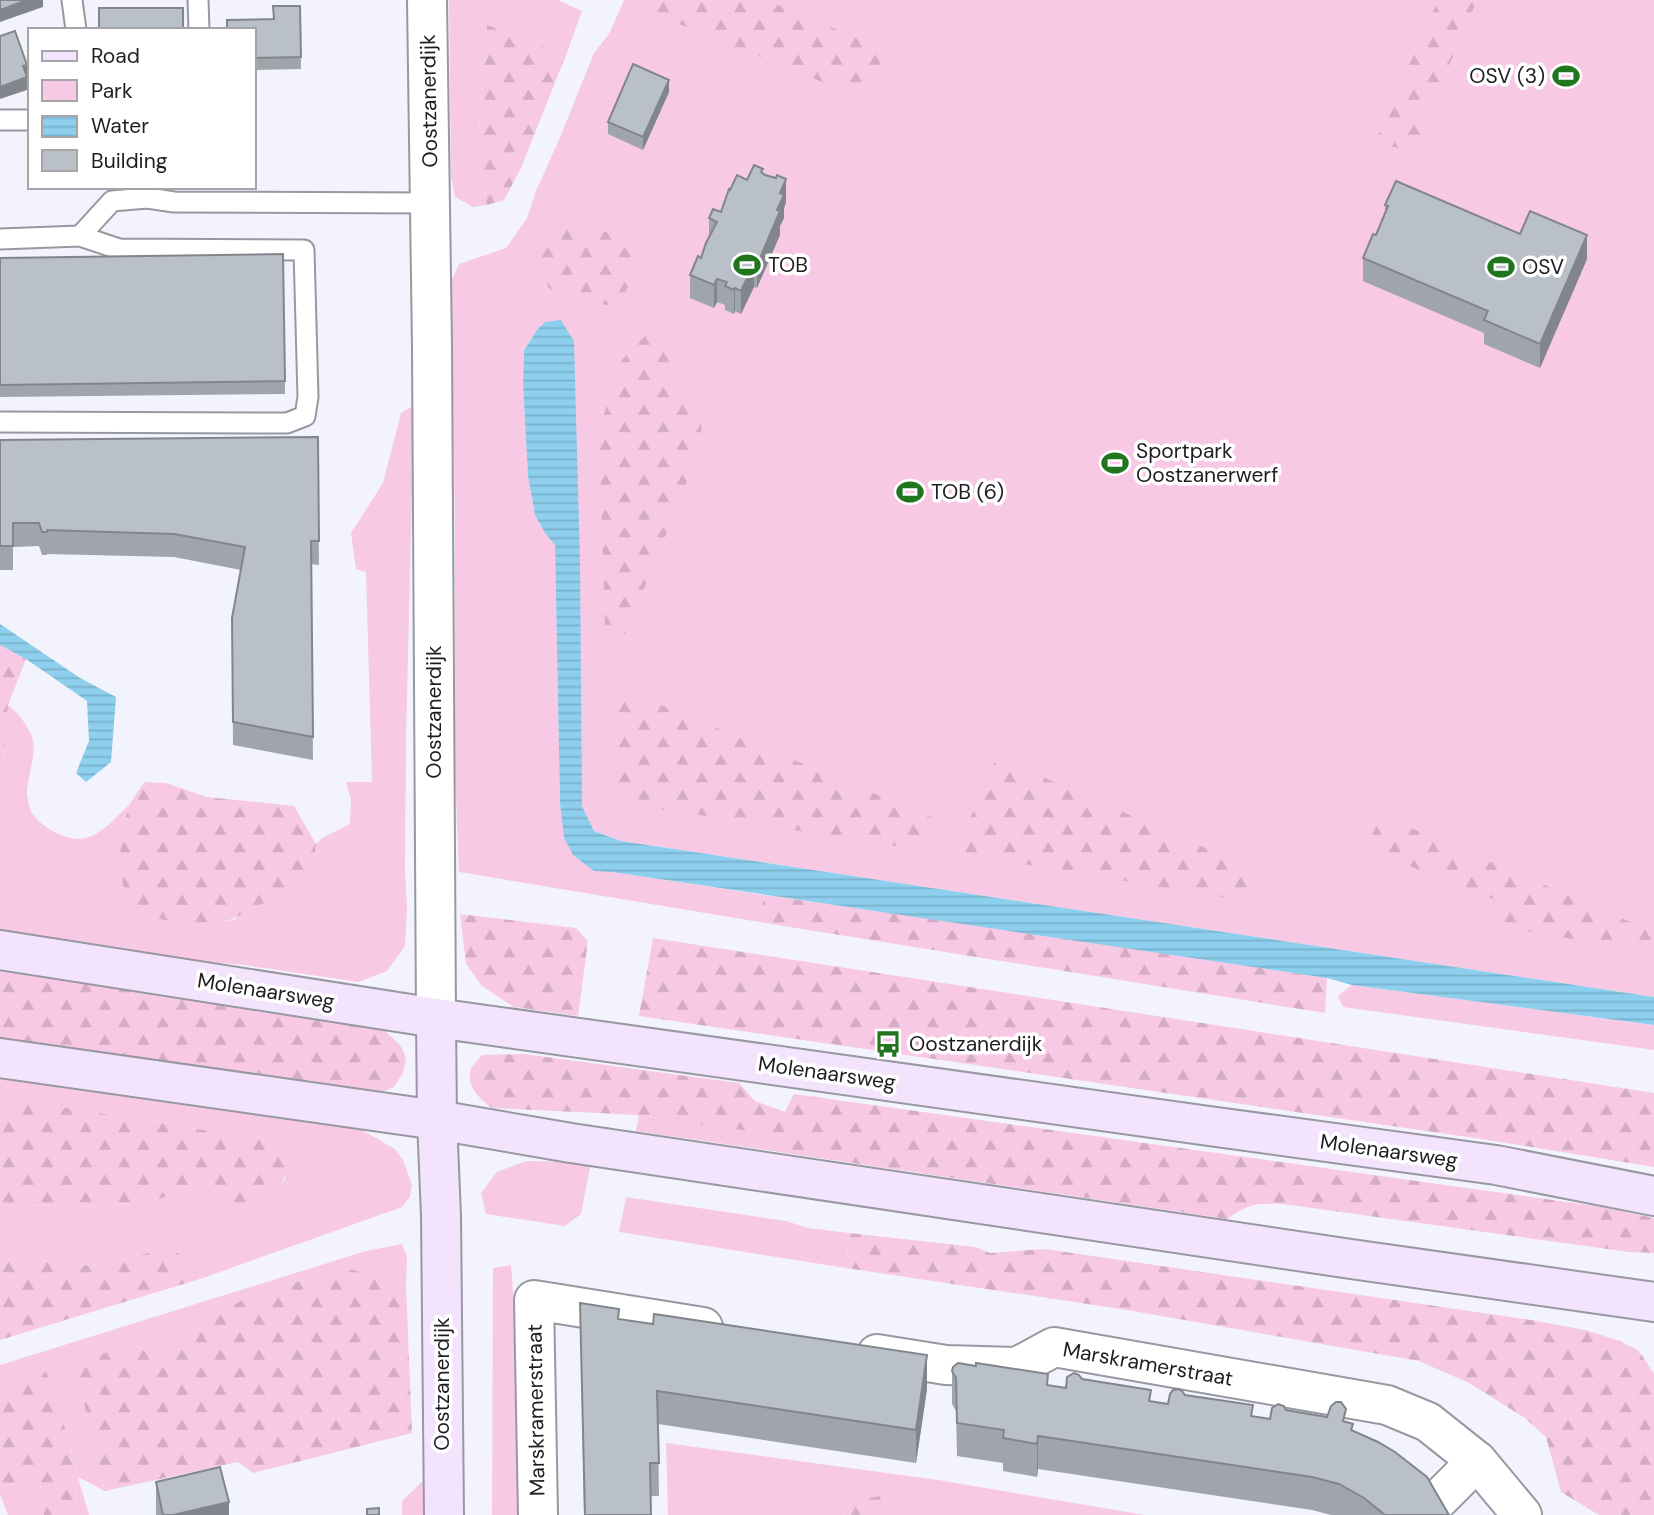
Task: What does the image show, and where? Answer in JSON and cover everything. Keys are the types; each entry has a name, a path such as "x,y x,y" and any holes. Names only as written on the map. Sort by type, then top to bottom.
{"main road":[{"name":"Molenaarsweg","path":"0,950 436,1018 1496,1165 1654,1196"},
{"name":"Oostzanerdijk","path":"436,1018 444,1515"},
{"path":"0,1058 437,1120 571,1143 1654,1303"},
{"path":"1581,1292 1654,1324"}],"street":[{"name":"Oostzanerdijk","path":"427,0 431,203 436,1018"},
{"name":"Marskramerstraat","path":"538,1515 534,1300 740,1332"},
{"name":"Marskramerstraat","path":"850,1350 946,1365 1017,1367 1054,1347 1387,1405 1428,1422 1478,1461 1521,1515"},
{"path":"1427,1510 1478,1461"}],"lane":[{"path":"72,0 76,28"},
{"path":"198,0 198,28"},
{"path":"0,120 28,120"},
{"path":"80,236 112,201 143,193 174,202 431,203"},
{"path":"0,239 80,236 119,249 304,250 308,397 304,415 287,423 0,422"}],"green space":[{"path":"449,0 558,0 582,11 566,55 487,26 477,158 487,205 473,207 455,197 451,177"},
{"name":"Sportpark Oostzanerwerf","path":"624,0 1654,0 1654,997 621,841 594,831 582,806 561,321 545,323 524,349 523,384 528,476 535,515 555,544 560,804 564,838 594,871 764,895 759,922 459,872 455,774 451,282 459,264 506,248 527,218 594,53 609,34"},
{"path":"636,0 766,0 891,52 866,100 643,9"},
{"path":"1438,0 1477,0 1413,150 1374,144"},
{"path":"487,25 566,55 521,168 504,200 487,205 477,158"},
{"path":"548,222 592,225 645,251 618,307 561,296 548,287 539,241"},
{"path":"660,333 669,349 676,396 701,419 702,444 626,634 605,626 599,430 621,361 647,334"},
{"path":"414,405 406,738 407,908 405,946 387,971 358,982 244,965 173,959 0,930 0,796 8,705 23,721 33,740 27,795 35,817 63,836 79,839 98,832 129,805 121,837 179,922 208,925 233,920 312,873 316,844 322,838 350,824 351,800 346,782 372,782 366,572 356,569 351,533 383,483 401,413"},
{"path":"0,645 26,659 8,705 0,796"},
{"path":"613,685 936,819 921,850 629,804 616,796"},
{"path":"997,757 1265,874 1251,902 955,853"},
{"path":"144,782 166,783 207,797 294,806 316,844 312,873 236,918 210,925 172,922 134,913 123,886 121,837 129,805"},
{"path":"1381,815 1654,932 1654,953 1502,927 1496,900 1366,849"},
{"path":"764,895 1327,978 1325,1013 759,922"},
{"path":"460,914 576,928 588,941 578,1016 514,1007 482,986 466,964"},
{"path":"653,938 1654,1093 1654,1167 1488,1140 639,1016"},
{"path":"0,970 380,1026 401,1046 406,1058 403,1073 394,1087 382,1092 0,1040"},
{"path":"1352,985 1654,1025 1654,1050 1343,1007 1338,996"},
{"path":"524,1054 739,1083 755,1101 785,1112 794,1094 1603,1207 1654,1218 1654,1253 1629,1252 1283,1204 1254,1205 1227,1219 792,1154 783,1136 639,1115 492,1108 472,1087 472,1067 482,1055"},
{"path":"0,1068 353,1125 395,1149 404,1162 412,1185 410,1197 402,1207 203,1278 172,1247 104,1264 76,1266 21,1258 0,1259 0,1205 81,1206 149,1202 197,1187 231,1206 273,1198 285,1179 285,1162 266,1140 0,1097"},
{"path":"0,1097 266,1140 280,1149 284,1157 284,1176 276,1194 261,1206 252,1209 230,1205 197,1187 149,1202 81,1206 0,1205"},
{"path":"639,1115 784,1136 792,1154 636,1131"},
{"path":"526,1161 591,1162 581,1214 565,1226 486,1214 481,1193 497,1172"},
{"path":"626,1197 849,1233 846,1268 619,1232"},
{"path":"849,1233 976,1247 990,1253 1045,1249 1531,1320 1585,1330 1620,1341 1639,1351 1654,1374 1654,1515 1599,1515 1561,1492 1546,1437 1525,1418 1469,1383 1419,1361 1121,1309 846,1268"},
{"path":"402,1244 407,1256 406,1286 347,1268 254,1294 212,1316 173,1344 143,1351 77,1375 105,1491 78,1477 54,1388 46,1373 0,1388 0,1365 366,1251"},
{"path":"172,1247 203,1278 0,1340 0,1259 21,1258 76,1266 104,1264"},
{"path":"511,1265 518,1354 521,1515 492,1515 493,1268"},
{"path":"347,1268 406,1286 412,1433 253,1473 238,1462 105,1491 77,1375 80,1363 136,1341 143,1351 173,1343 212,1316 254,1294"},
{"path":"46,1372 54,1388 78,1477 74,1515 44,1515 40,1482 0,1486 0,1388"},
{"path":"666,1443 938,1480 1145,1515 878,1515 884,1495 855,1500 843,1515 668,1515"},
{"path":"78,1477 89,1515 74,1515"},
{"path":"427,1477 427,1515 402,1515 402,1501"},
{"path":"40,1482 44,1515 8,1515 0,1494 0,1486"},
{"path":"885,1495 878,1515 843,1515 855,1500"}],"water":[{"path":"561,320 574,341 580,561 582,806 594,831 621,841 1654,997 1654,1025 1352,985 1327,978 594,871 573,855 564,838 560,804 555,545 535,515 528,476 524,350 545,322"},
{"path":"0,624 80,678 116,697 111,762 86,782 76,773 89,741 87,701 26,659 0,645"}],"building":[{"path":"0,0 27,0 0,10"},
{"path":"273,6 300,6 301,57 256,58 256,28 227,28 227,20 274,19"},
{"path":"99,8 183,8 183,28 99,28"},
{"path":"15,31 27,65 23,66 27,77 0,87 0,36"},
{"path":"633,64 669,80 643,137 608,122"},
{"path":"754,165 763,169 761,172 765,175 776,178 777,175 786,179 780,193 784,195 777,210 780,211 757,265 754,263 741,291 725,286 727,282 717,279 714,285 690,275 717,222 709,218 713,209 721,212 737,175 747,180"},
{"path":"1396,181 1520,234 1530,211 1587,235 1540,344 1484,320 1488,311 1363,258 1373,234 1376,235"},
{"path":"283,254 285,381 0,385 0,258"},
{"path":"318,437 319,541 311,541 313,737 233,722 232,618 245,547 174,534 42,532 39,523 13,523 13,546 0,546 0,440"},
{"path":"580,1303 619,1309 618,1319 653,1324 654,1314 927,1355 916,1430 657,1391 659,1463 650,1463 651,1515 585,1515"},
{"path":"958,1363 976,1366 976,1363 1048,1374 1047,1385 1066,1388 1067,1377 1074,1373 1082,1379 1151,1390 1149,1401 1168,1404 1170,1394 1178,1389 1185,1395 1253,1405 1251,1416 1270,1419 1272,1408 1278,1404 1286,1410 1327,1417 1331,1406 1341,1402 1346,1409 1343,1421 1353,1424 1351,1430 1395,1452 1427,1477 1449,1515 1385,1515 1364,1498 1339,1484 1312,1477 1038,1436 1037,1444 1003,1438 1004,1430 957,1423 956,1378 952,1371"},
{"path":"220,1467 229,1502 163,1515 156,1482"},
{"path":"379,1508 379,1515 367,1515 367,1509"}],"place":[{"name":"OSV (3)","path":"1566,76"},
{"name":"TOB","path":"747,265"},
{"name":"OSV","path":"1501,267"},
{"name":"Sportpark Oostzanerwerf","path":"1115,463"},
{"name":"TOB (6)","path":"910,492"},
{"name":"Oostzanerdijk","path":"888,1044"}]}
